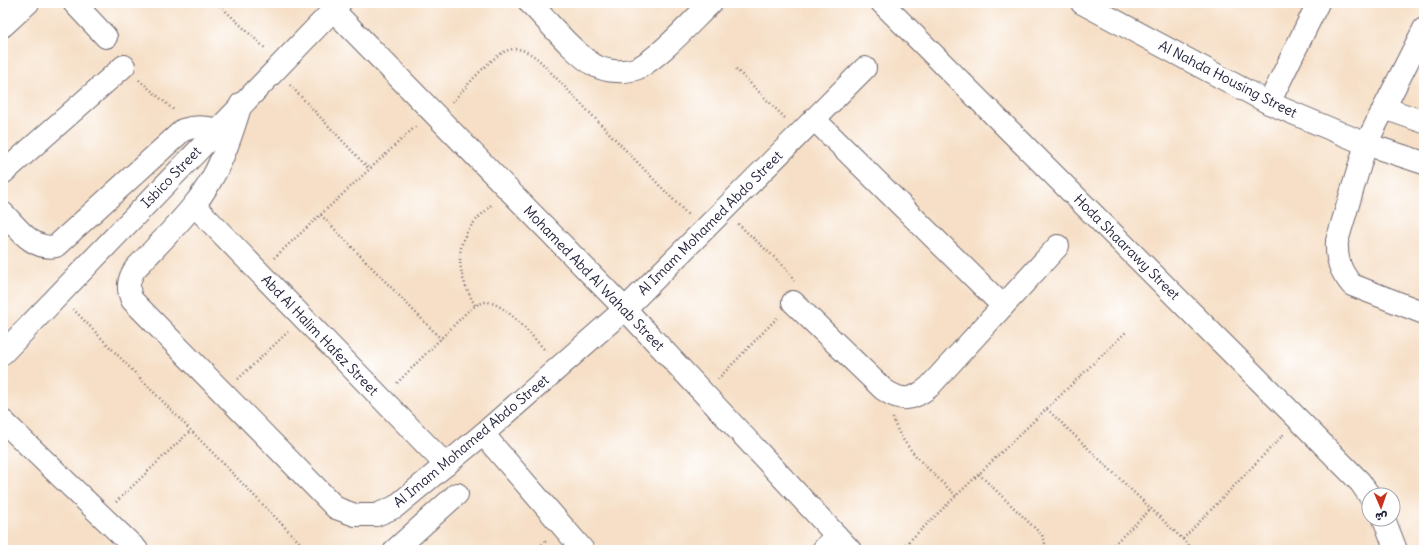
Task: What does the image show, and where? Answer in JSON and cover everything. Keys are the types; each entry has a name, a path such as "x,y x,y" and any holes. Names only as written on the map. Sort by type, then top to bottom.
{"street":[{"path":"3,26 28,3"},
{"path":"74,3 106,38"},
{"path":"530,3 596,67 617,72 637,68 654,56 711,3"},
{"name":"Hoda Shaarawy Street","path":"882,3 1298,419 1363,487"},
{"name":"Al Nahda Housing Street","path":"1082,3 1269,103 1366,144 1424,163"},
{"path":"1269,103 1318,3"},
{"name":"Isbico Street","path":"3,353 336,7"},
{"name":"Mohamed Abd Al Wahab Street","path":"336,7 435,114 625,309 704,394 836,545"},
{"path":"1424,28 1366,144 1337,241 1336,253 1338,265 1344,276 1352,285 1424,312"},
{"path":"3,173 124,66"},
{"name":"Al Imam Mohamed Abdo Street","path":"242,104 230,140 215,174 194,205 135,269 129,278 128,290 132,300 336,508 355,515 376,515 395,507 446,465 625,309 865,68"},
{"path":"1384,108 1424,122"},
{"path":"3,213 34,243 41,247 56,246 183,130 205,126 216,130"},
{"path":"807,126 1003,306"},
{"name":"Abd Al Halim Hafez Street","path":"194,205 446,465"},
{"path":"793,302 883,389 894,397 907,399 919,395 924,391 1058,246"},
{"path":"3,421 137,550"},
{"path":"483,434 583,550"},
{"path":"395,550 457,494"},
{"path":"1387,527 1396,550"}],"path":[{"path":"217,3 278,66 369,169"},
{"path":"259,272 369,169 435,114 500,53 513,49 527,52 538,60 703,231"},
{"path":"124,66 194,127"},
{"path":"736,69 807,126"},
{"path":"475,305 465,288 460,269 461,249 468,230 507,188"},
{"path":"704,394 793,302 796,290 794,278 787,269 723,211"},
{"path":"321,215 441,339"},
{"path":"58,295 307,550"},
{"path":"382,398 475,305 486,302 502,308 561,366"},
{"path":"223,394 303,318"},
{"path":"900,550 1126,332"},
{"path":"894,397 892,414 896,430 906,445 956,496"},
{"path":"1047,409 1194,550"},
{"path":"1183,539 1298,419"},
{"path":"102,516 191,430"},
{"path":"979,474 1042,535 1045,542 1044,550"},
{"path":"1108,550 1151,508"}]}
